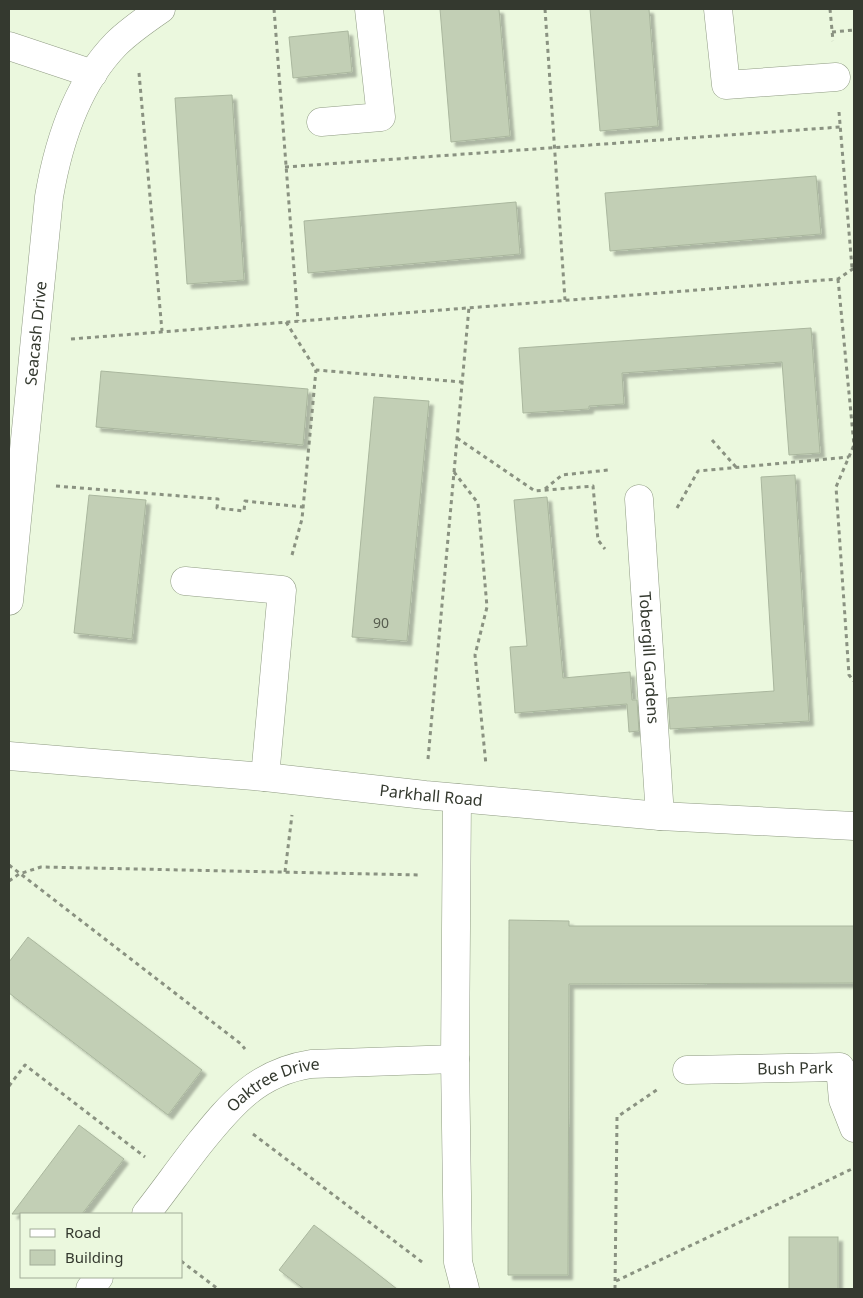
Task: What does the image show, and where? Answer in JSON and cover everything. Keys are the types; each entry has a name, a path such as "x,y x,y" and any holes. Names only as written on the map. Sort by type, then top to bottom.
{"street":[{"name":"Seacash Drive","path":"9,600 16,495 54,166 62,138 93,74 116,44 161,9"},
{"path":"321,122 382,117 369,9"},
{"path":"718,9 726,85 836,77"},
{"path":"9,46 93,74"},
{"name":"Tobergill Gardens","path":"640,506 660,816"},
{"path":"185,581 282,590 265,777"},
{"name":"Parkhall Road","path":"9,756 265,777 424,795 660,816 854,826"},
{"path":"457,798 455,1059 458,1262 465,1289"},
{"name":"Oaktree Drive","path":"147,1213 224,1112 244,1093 268,1077 288,1068 311,1064 455,1059"},
{"name":"Bush Park","path":"687,1070 840,1067 843,1100 854,1128"},
{"path":"90,1289 98,1278"}],"path":[{"path":"274,9 298,321"},
{"path":"545,9 565,300"},
{"path":"35,342 838,279 853,268 830,9"},
{"path":"832,32 854,30"},
{"path":"116,44 138,72 162,332"},
{"path":"286,167 840,127"},
{"path":"838,279 852,407 854,445 836,487 849,675 854,681"},
{"path":"424,795 469,308"},
{"path":"282,590 302,519 316,370 286,322"},
{"path":"316,370 462,382"},
{"path":"457,438 535,491 594,486 598,540 609,553"},
{"path":"712,440 736,467"},
{"path":"640,506 676,509 698,471 849,457"},
{"path":"544,490 562,475 608,470"},
{"path":"454,472 478,503 487,607 475,655 490,801"},
{"path":"16,495 218,499 217,508 244,511 246,500 303,506"},
{"path":"285,872 296,781"},
{"path":"9,866 241,1044 268,1077"},
{"path":"9,880 41,867 456,876"},
{"path":"9,1086 25,1065 173,1179"},
{"path":"615,1289 617,1117 687,1070"},
{"path":"224,1112 433,1270 458,1262"},
{"path":"616,1281 854,1168"},
{"path":"182,1262 218,1289"}],"building":[{"path":"440,9 499,9 510,136 451,142"},
{"path":"590,9 649,9 658,126 600,131"},
{"path":"348,31 352,72 293,78 289,37"},
{"path":"232,95 244,280 187,284 175,98"},
{"path":"816,176 821,234 610,251 605,193"},
{"path":"516,202 520,254 308,273 304,221"},
{"path":"811,328 820,453 789,455 782,362 622,373 624,404 589,406 589,409 523,413 519,348"},
{"path":"101,371 308,389 303,445 96,427"},
{"path":"374,397 429,401 407,641 352,637"},
{"path":"795,475 809,721 670,729 668,698 774,691 761,477"},
{"path":"89,495 146,500 132,639 74,633"},
{"path":"547,497 563,678 630,672 632,700 637,700 639,731 629,732 627,704 515,713 510,647 527,646 514,500"},
{"path":"509,920 569,921 569,926 854,926 854,983 569,984 568,1275 508,1275"},
{"path":"28,937 202,1070 168,1115 9,993 9,962"},
{"path":"79,1125 124,1159 83,1213 12,1214"},
{"path":"314,1225 397,1289 304,1289 279,1270"},
{"path":"789,1237 838,1237 838,1289 789,1289"}]}
